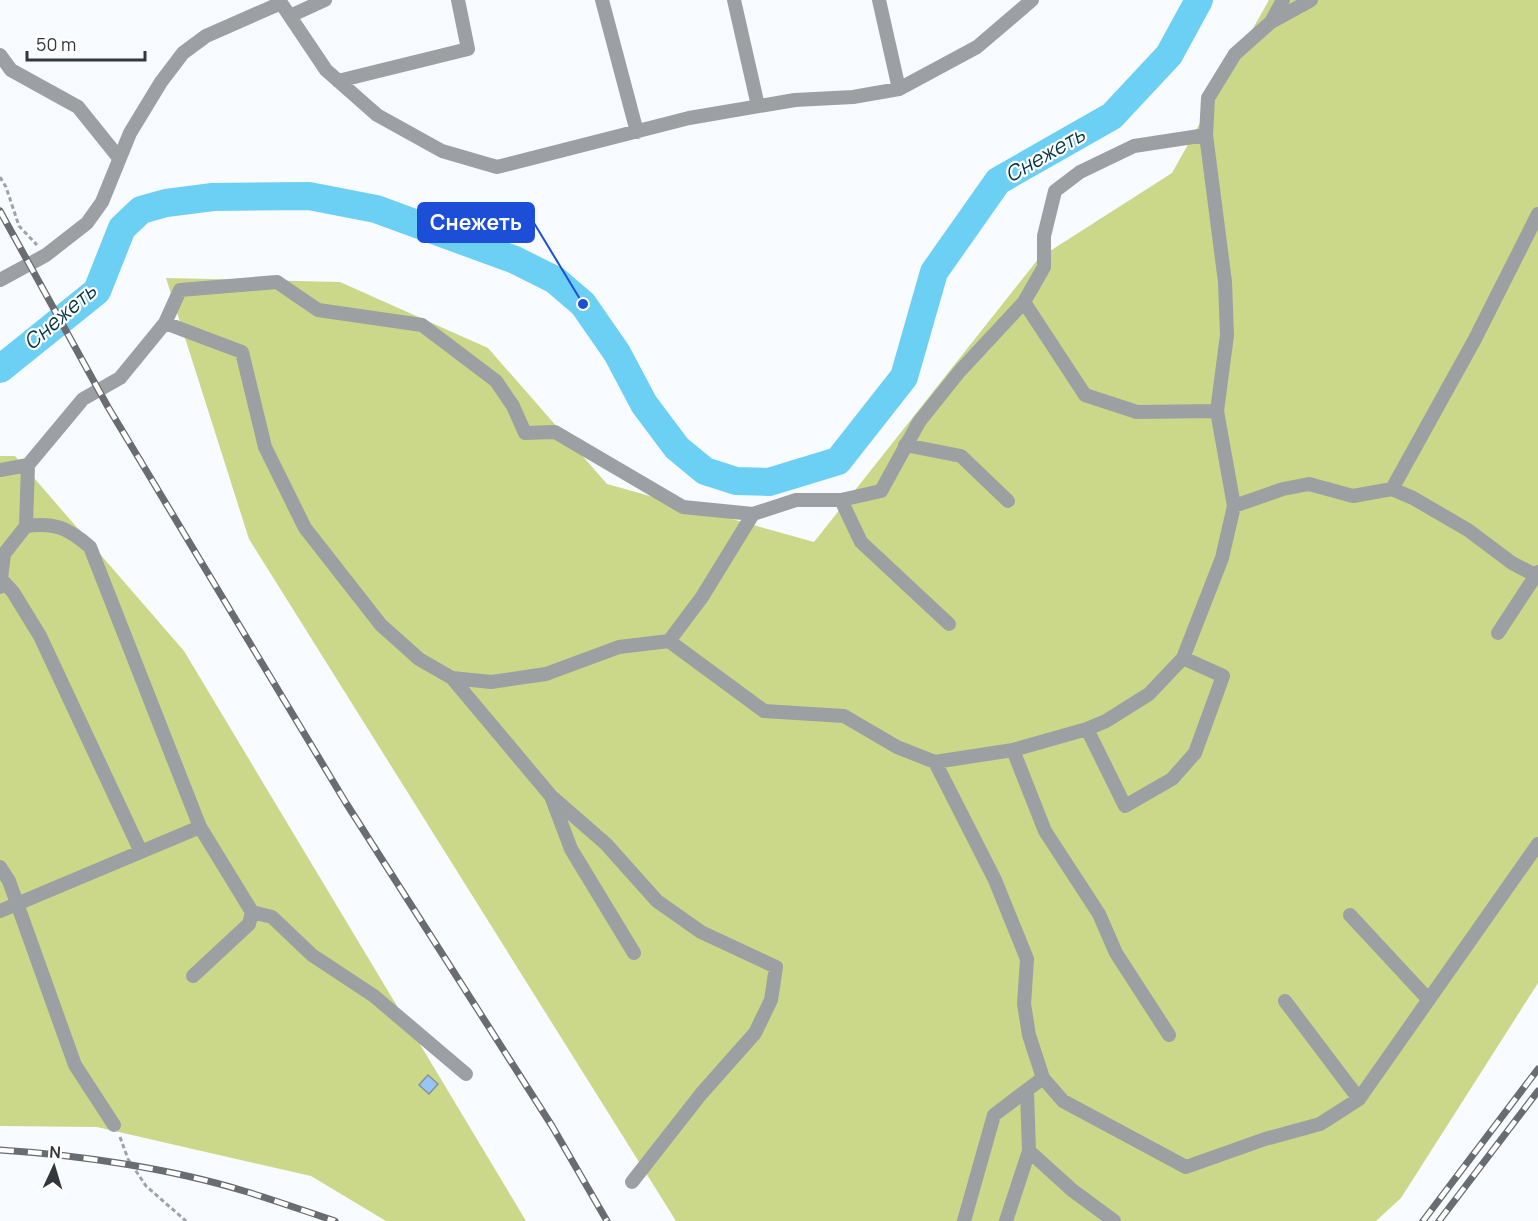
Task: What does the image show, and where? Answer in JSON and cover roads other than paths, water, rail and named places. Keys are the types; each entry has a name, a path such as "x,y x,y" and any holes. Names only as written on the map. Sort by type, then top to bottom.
{"street":[{"path":"290,16 325,0"},
{"path":"338,81 468,49 458,0"},
{"path":"602,0 637,132"},
{"path":"734,0 758,106"},
{"path":"879,0 899,89"},
{"path":"0,280 46,255 87,223 102,202 130,133 161,82 183,53 206,36 280,2 326,70 376,115 442,151 496,167 689,118 795,100 853,97 899,89 977,47 1032,0"},
{"path":"1271,22 1283,0"},
{"path":"452,678 491,682 530,678 618,647 669,641 764,711 844,716 897,747 934,762 1014,750 1087,729 1106,721 1149,694 1183,658 1222,558 1234,506 1217,411 1227,335 1225,282 1206,135 1208,98 1235,54 1271,22 1311,0"},
{"path":"0,55 11,70 78,107 119,158"},
{"path":"141,852 40,636 13,592 0,583 4,554 26,526 28,465 82,399 120,378 165,323 180,290 277,282 318,310 422,325 496,381 513,406 525,433 555,432 683,507 753,514 796,500 841,500 881,491 919,422 959,372 1024,302 1044,267 1044,236 1055,191 1080,172 1134,146 1206,135"},
{"path":"1392,489 1475,339 1538,214"},
{"path":"1024,302 1085,395 1137,412 1217,411"},
{"path":"165,323 242,352 265,447 305,528 381,625 419,659 452,678 550,796 606,844 657,901 701,932 776,967 771,1000 755,1034 701,1094 632,1182"},
{"path":"905,445 961,456 1008,501"},
{"path":"0,470 28,465"},
{"path":"1234,506 1283,489 1309,484 1353,496 1392,489 1413,498 1468,530 1512,564 1537,574 1498,633"},
{"path":"841,500 861,542 949,624"},
{"path":"669,641 702,597 753,514"},
{"path":"26,526 43,524 69,530 90,547 200,827 252,912 272,917 312,955 374,996 466,1074"},
{"path":"1087,729 1125,806 1172,779 1195,753 1223,676 1183,658"},
{"path":"1014,750 1045,831 1099,914 1116,953 1169,1035"},
{"path":"934,762 995,880 1027,959 1024,1004 1029,1035 1043,1078 1063,1101 1186,1167 1265,1139 1320,1124 1359,1099 1538,844"},
{"path":"550,796 572,849 634,952"},
{"path":"0,911 200,827"},
{"path":"0,867 9,881 75,1065 114,1125"},
{"path":"193,976 249,924 252,912"},
{"path":"1350,915 1428,999"},
{"path":"1285,1001 1359,1099"},
{"path":"964,1221 994,1115 1043,1078"},
{"path":"1006,1221 1029,1151 1027,1092"},
{"path":"1029,1151 1072,1190 1114,1221"}],"waterway":[{"name":"Снежеть","path":"0,369 97,291 122,228 141,210 166,203 213,197 309,196 376,209 515,260 555,280 583,304 617,353 644,404 677,448 705,471 736,481 769,482 838,461 904,377 934,272 998,181 1112,116 1169,55 1199,0"}],"railway":[{"path":"0,211 108,407 346,803 552,1126 607,1221"},
{"path":"1423,1221 1538,1069"},
{"path":"1439,1221 1538,1091"},
{"path":"0,1150 60,1155 154,1169 244,1191 335,1221"}],"place":[{"name":"Снежеть","path":"583,304"}]}
